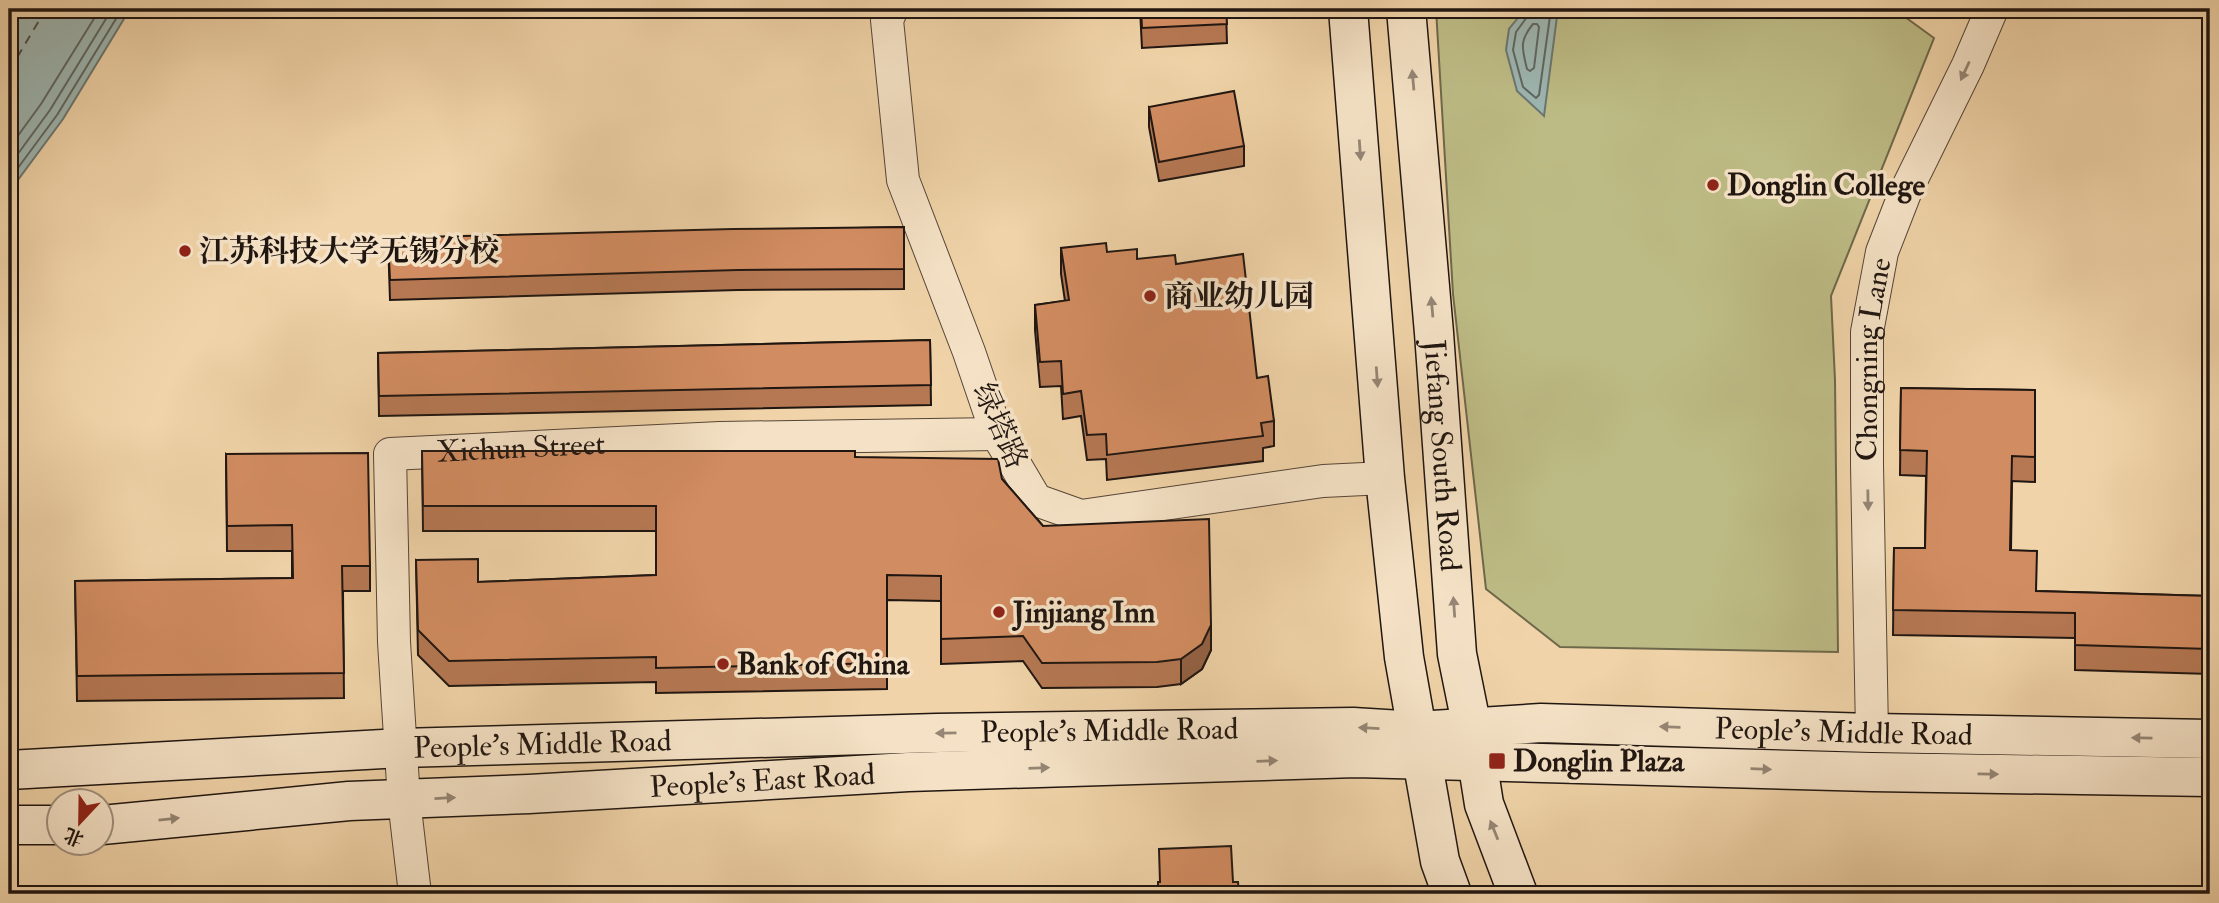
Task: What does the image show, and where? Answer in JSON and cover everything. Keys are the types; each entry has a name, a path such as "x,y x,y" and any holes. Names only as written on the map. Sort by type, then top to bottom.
{"main road":[{"name":"Jiefang South Road","path":"1348,9 1385,478 1404,657 1440,861 1452,894"},
{"name":"Jiefang South Road","path":"1406,9 1434,333 1457,654 1483,804 1518,894"},
{"name":"People's Middle Road","path":"1474,745 1541,723 2210,739"},
{"name":"People's Middle Road","path":"9,770 401,748 937,733 1353,727 1420,746 1474,745 2210,777"},
{"name":"People's East Road","path":"116,824 349,800 404,800 908,772 1356,758 1420,746"},
{"path":"9,825 46,825"}],"street":[{"name":"绿塔路","path":"892,9 887,20 903,180 969,352 997,434 1035,500 1081,516 1324,481 1385,478"},
{"name":"Chongning Lane","path":"1872,733 1867,332 1882,252 1905,193 1968,65 1992,9"},
{"name":"Xichun Street","path":"415,894 404,800 394,642 390,454 720,438 997,434"}],"shaded area":[{"path":"1436,9 1894,9 1934,38 1831,296 1835,380 1838,652 1560,647 1486,589 1453,294"}],"water":[{"path":"9,9 130,9 63,119 9,192"},
{"path":"1523,9 1558,9 1544,116 1517,91 1506,50 1509,29"}],"building":[{"path":"1141,9 1226,9 1227,24 1142,28"},
{"path":"1234,91 1244,146 1159,162 1149,107"},
{"path":"904,227 904,269 738,270 390,280 388,238"},
{"path":"1106,243 1107,252 1137,249 1137,259 1175,255 1176,264 1243,254 1257,378 1268,376 1274,421 1261,423 1263,436 1107,455 1106,434 1087,435 1081,391 1063,394 1061,361 1040,362 1035,305 1069,300 1061,248"},
{"path":"930,340 931,385 379,396 378,353"},
{"path":"1901,388 2035,390 2035,457 2012,456 2010,550 2037,551 2036,591 2210,596 2210,649 2075,645 2075,613 1893,610 1894,548 1925,548 1927,451 1900,450"},
{"path":"422,451 855,451 855,457 998,459 1002,479 1043,526 1209,519 1211,625 1202,644 1181,659 1157,662 1042,663 1023,636 941,639 941,576 887,575 887,663 656,668 656,657 449,661 418,630 416,560 478,559 478,582 656,575 656,506 423,506"},
{"path":"368,453 370,566 342,566 344,673 77,676 75,581 293,578 292,525 227,526 226,454"},
{"path":"1231,846 1233,882 1238,882 1239,894 1152,894 1151,892 1158,891 1160,882 1159,849"}],"ferry route":[{"path":"9,71 46,9"}],"place":[{"name":"Donglin College","path":"1713,185"},
{"name":"江苏科技大学无锡分校","path":"185,251"},
{"name":"商业幼儿园","path":"1150,296"},
{"name":"Jinjiang Inn","path":"999,612"},
{"name":"Bank of China","path":"723,664"},
{"name":"Donglin Plaza","path":"1497,761"}]}
